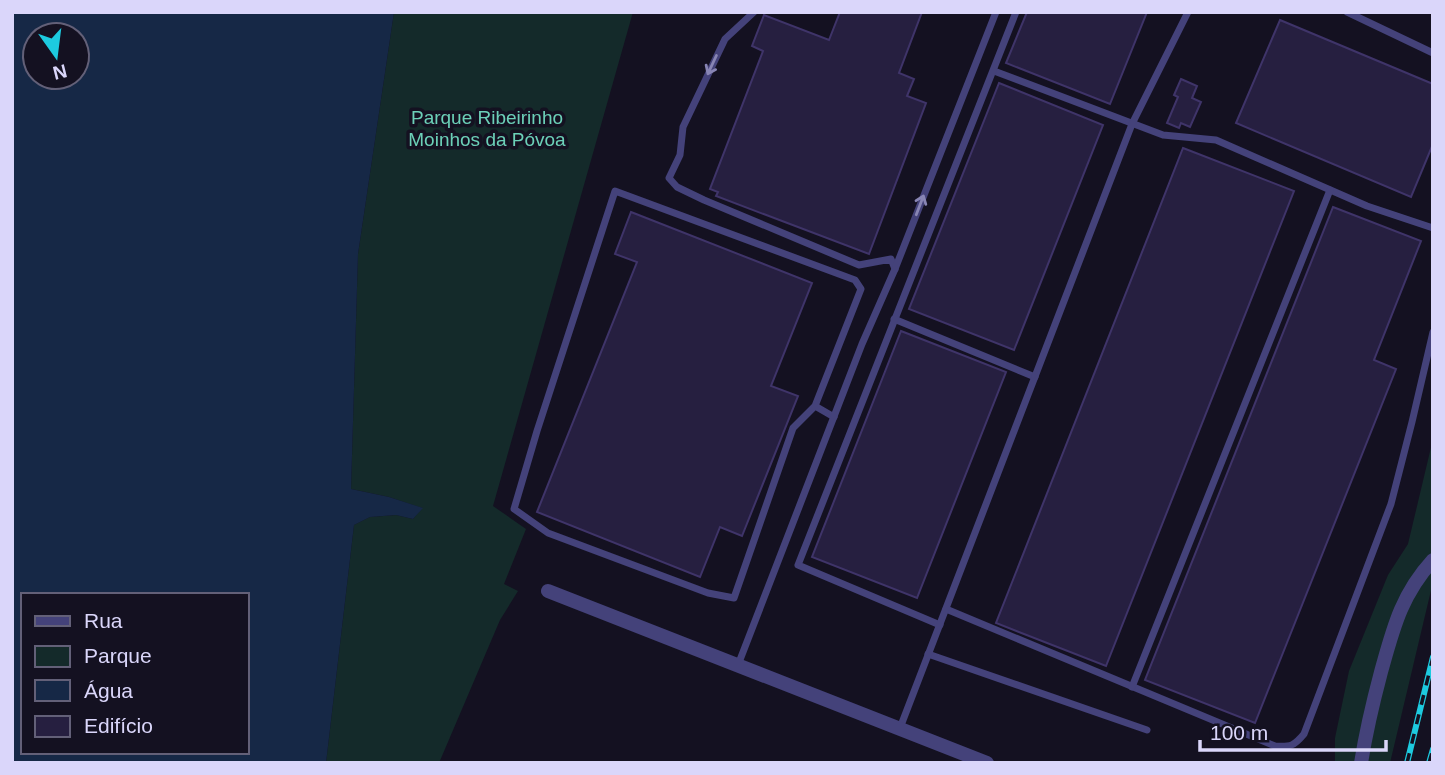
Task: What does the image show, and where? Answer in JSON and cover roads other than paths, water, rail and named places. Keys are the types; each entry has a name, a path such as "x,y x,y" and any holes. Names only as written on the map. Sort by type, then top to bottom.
{"street":[{"path":"1360,763 1394,624 1419,576 1433,560"},
{"path":"548,591 987,763"}],"lane":[{"path":"754,12 724,38 683,127 680,155 670,178 677,187 704,200 859,265 891,259 895,269"},
{"path":"738,664 862,344 895,269 996,12"},
{"path":"940,625 798,565 1016,12"},
{"path":"900,728 1132,124 1188,12"},
{"path":"1347,12 1433,53"},
{"path":"993,71 1163,135 1216,139 1367,206 1433,228"},
{"path":"1132,687 1330,190"},
{"path":"615,191 855,280 861,289 815,406 793,428 734,598 708,593 548,533 514,509 615,191"},
{"path":"894,319 1035,377"},
{"path":"946,610 1275,746 1288,747 1296,744 1304,734 1391,504 1433,332"},
{"path":"815,406 834,417"},
{"path":"929,654 1147,730"}],"water":[{"path":"12,12 394,12 358,254 351,489 423,508 413,519 396,515 370,517 354,525 326,763 12,763"}],"railway":[{"path":"1407,763 1433,657"},
{"path":"1429,763 1433,749"}],"park label":[{"name":"Parque Ribeirinho Moinhos da Póvoa","path":"487,128"}]}
